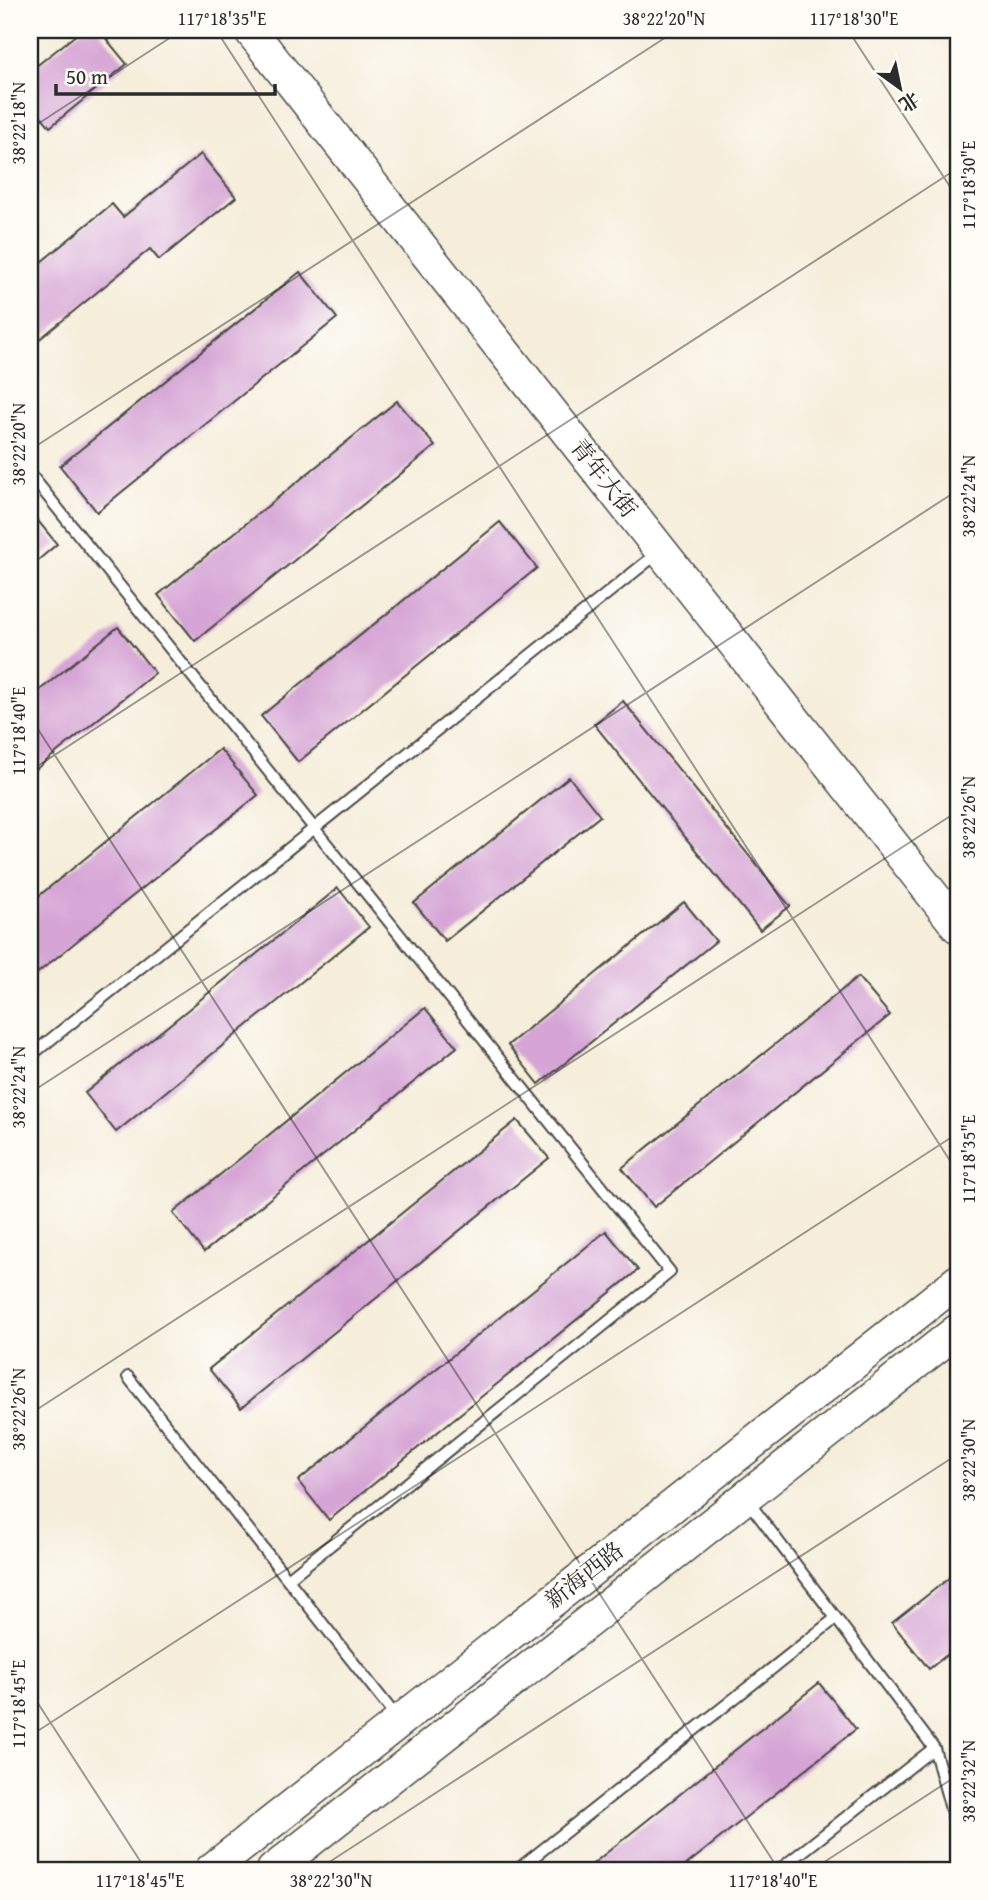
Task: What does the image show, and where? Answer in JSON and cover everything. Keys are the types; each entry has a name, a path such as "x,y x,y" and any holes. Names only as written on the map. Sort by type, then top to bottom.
{"main road":[{"name":"青年大街","path":"250,30 958,927"},
{"name":"新海西路","path":"211,1870 958,1281"},
{"name":"新海西路","path":"273,1870 958,1330"}],"lane":[{"path":"30,474 670,1272 288,1580"},
{"path":"30,1056 661,550"},
{"path":"128,1377 400,1721"},
{"path":"746,1498 934,1748 958,1834"},
{"path":"517,1870 836,1618"},
{"path":"779,1870 934,1748"}],"building":[{"path":"82,30 99,30 127,64 50,127 42,117 30,126 30,71"},
{"path":"201,154 236,197 159,260 150,249 30,347 30,271 112,204 123,217"},
{"path":"300,272 337,318 97,512 60,466"},
{"path":"397,401 435,446 195,641 158,595"},
{"path":"30,511 57,544 30,567"},
{"path":"500,522 537,568 298,762 261,716"},
{"path":"118,627 155,673 30,774 30,698"},
{"path":"623,701 790,906 760,930 594,724"},
{"path":"220,749 258,795 30,979 30,903"},
{"path":"569,777 600,816 445,941 414,903"},
{"path":"338,888 369,927 116,1132 85,1093"},
{"path":"684,902 716,941 539,1084 508,1045"},
{"path":"858,977 890,1015 654,1207 622,1168"},
{"path":"425,1008 457,1047 204,1252 173,1213"},
{"path":"517,1120 549,1158 241,1408 209,1369"},
{"path":"606,1231 638,1270 329,1520 298,1481"},
{"path":"958,1571 958,1646 929,1669 892,1623"},
{"path":"819,1683 856,1729 680,1870 585,1870"}]}
